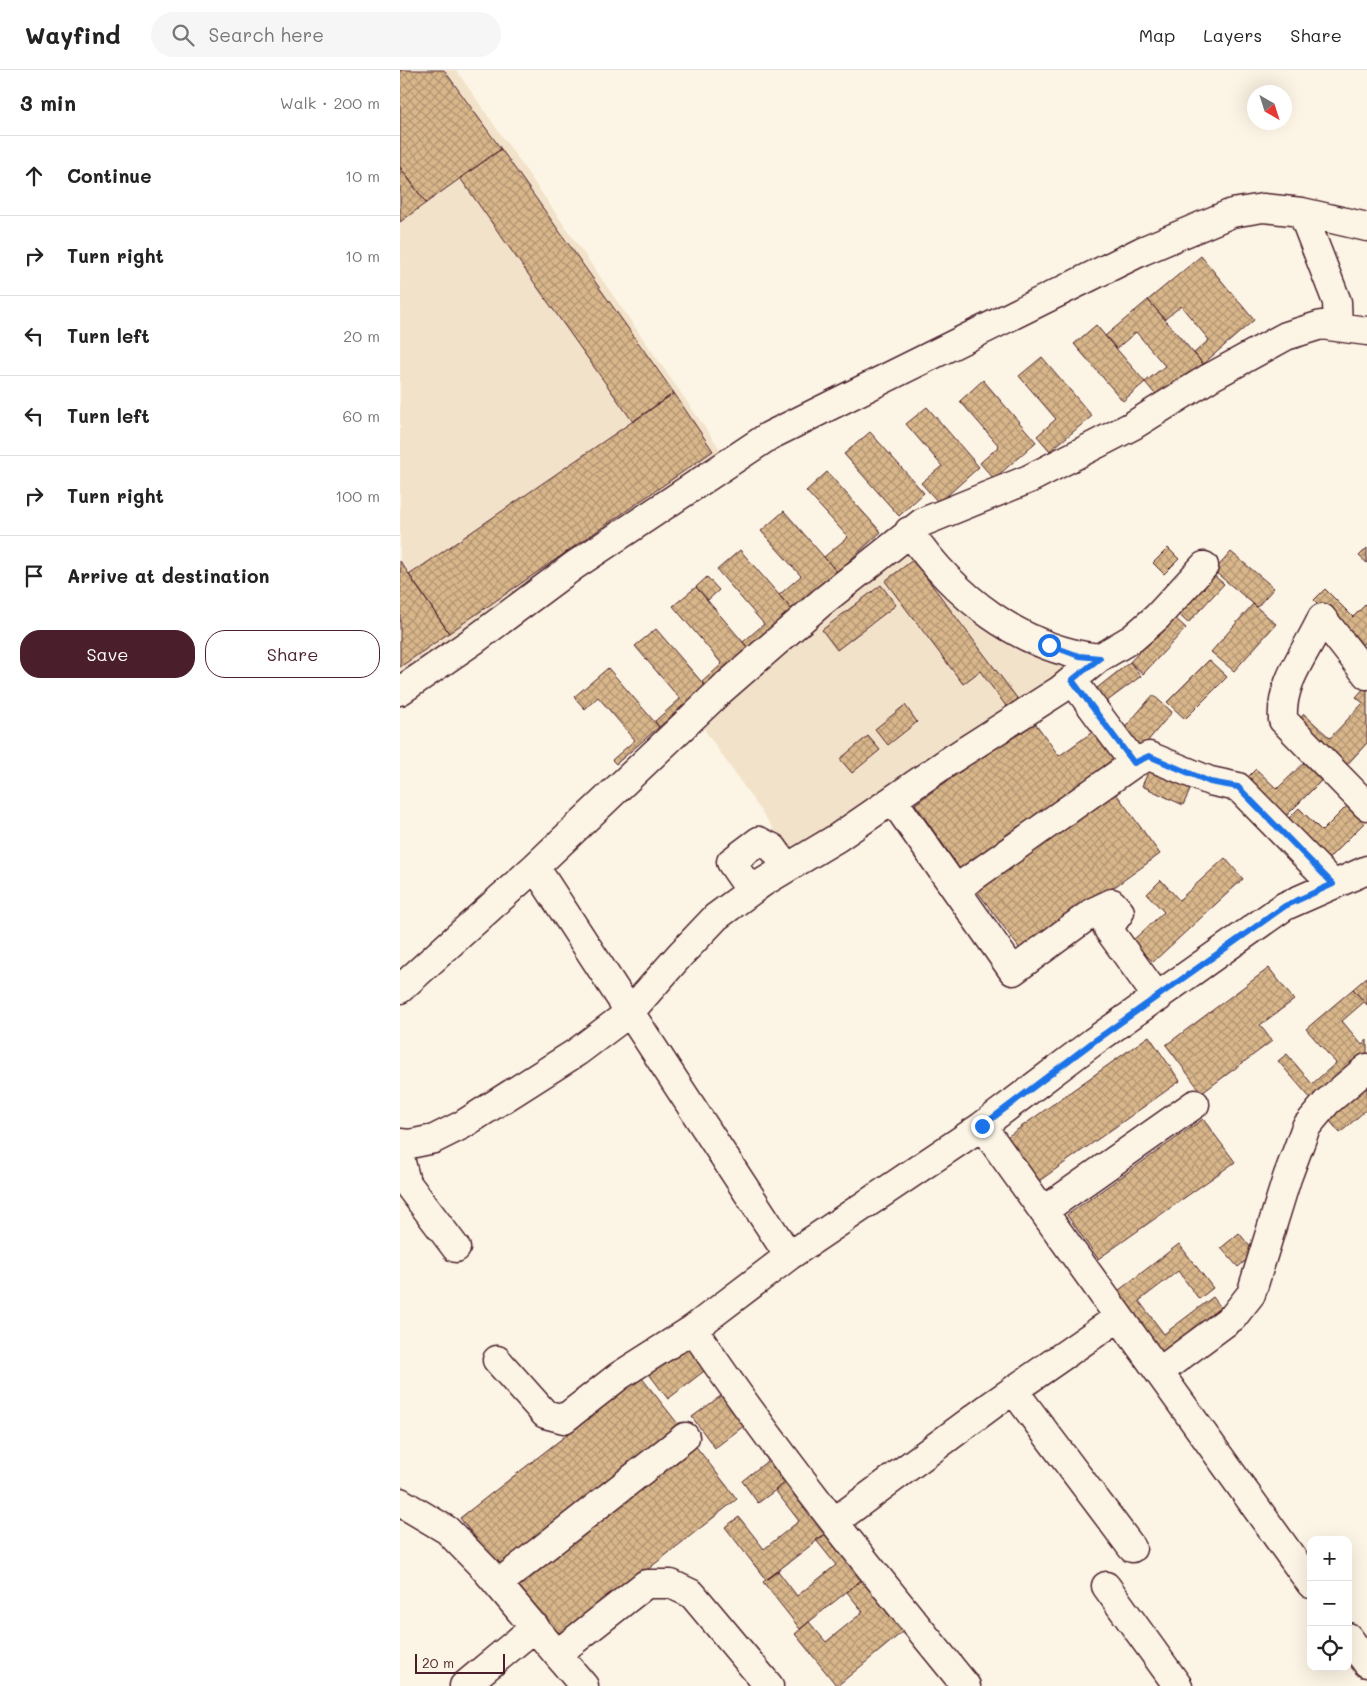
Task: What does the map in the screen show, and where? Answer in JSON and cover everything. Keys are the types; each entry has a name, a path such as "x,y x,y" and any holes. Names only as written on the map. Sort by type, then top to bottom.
{"street":[{"path":"400,691 473,641 575,565 769,436 1142,251 1232,213 1263,208 1302,212 1367,227"},
{"path":"1302,212 1337,302 1338,326"},
{"path":"400,989 535,868 720,691 822,602 909,531 923,522 1029,479 1132,426 1209,378 1286,336 1321,324 1367,330"},
{"path":"909,531 928,559 950,582 981,608 1018,634 1079,656 1100,658"},
{"path":"456,1248 406,1182 401,1162 400,1143 410,1144 434,1139 462,1125 577,1052 630,1012 716,917 751,891 893,800 1072,680 1100,658 1134,638 1157,617 1204,566"},
{"path":"1367,675 1322,618 1313,640 1286,685 1282,706 1283,720 1292,731 1367,806"},
{"path":"1072,680 1134,763"},
{"path":"956,889 1134,763 1149,756 1210,782 1238,787 1333,884"},
{"path":"893,800 1013,971 1093,912 1112,903 1120,912 1108,929 1158,998"},
{"path":"751,891 731,862 748,848 759,841 770,845 787,868"},
{"path":"535,868 789,1256"},
{"path":"497,1360 545,1414 564,1419 619,1376 693,1329 789,1256 982,1126 1093,1042 1158,998 1285,906 1367,870"},
{"path":"1159,1372 1233,1317 1251,1294 1287,1178 1306,1127 1327,1102 1367,1068"},
{"path":"1043,1211 1195,1104"},
{"path":"982,1126 1309,1581"},
{"path":"834,1522 1014,1390 1119,1317"},
{"path":"693,1329 722,1372 834,1522 966,1686"},
{"path":"1014,1390 1132,1548"},
{"path":"498,1584 685,1437"},
{"path":"400,1502 447,1530 498,1584 584,1686"},
{"path":"557,1654 646,1584 671,1584 692,1594 769,1686"},
{"path":"1106,1586 1178,1686"},
{"path":"464,1686 535,1627"},
{"path":"1352,1642 1367,1663"}],"shaded area":[{"path":"400,70 456,70 729,462 400,691"},
{"path":"909,531 981,608 1099,658 799,861 782,841 694,715"}],"building":[{"path":"400,70 444,70 501,149 426,203 400,167"},
{"path":"501,149 674,393 633,422 460,178"},
{"path":"400,167 426,203 400,222"},
{"path":"1201,256 1254,320 1203,364 1194,353 1209,340 1181,306 1165,319 1148,300"},
{"path":"1148,300 1203,364 1160,400 1145,382 1165,366 1136,332 1116,349 1105,336"},
{"path":"1096,325 1145,382 1123,401 1074,344"},
{"path":"1042,357 1092,416 1050,451 1037,436 1056,419 1019,376"},
{"path":"983,380 1036,442 994,479 980,463 999,446 960,401"},
{"path":"674,393 713,451 449,633 409,575"},
{"path":"927,407 979,467 939,503 921,483 942,466 906,424"},
{"path":"870,432 924,493 899,516 844,454"},
{"path":"827,472 881,532 837,572 824,557 848,537 806,491"},
{"path":"784,511 837,572 793,611 779,595 801,576 761,531"},
{"path":"1168,548 1179,559 1164,574 1153,563"},
{"path":"1367,548 1367,563 1359,556"},
{"path":"740,550 793,611 749,649 743,642 764,624 717,570"},
{"path":"1231,552 1274,588 1257,607 1214,571"},
{"path":"913,560 1020,702 1009,710 980,671 963,684 885,581"},
{"path":"400,561 449,633 400,667"},
{"path":"1212,574 1224,584 1188,623 1177,613"},
{"path":"707,577 719,590 708,600 696,587"},
{"path":"881,585 896,605 837,650 822,630"},
{"path":"696,587 749,649 706,687 702,682 722,664 673,606"},
{"path":"1325,589 1353,617 1367,603 1367,640 1360,647 1314,600"},
{"path":"1253,604 1276,624 1234,671 1211,652"},
{"path":"1173,616 1186,628 1143,674 1130,662"},
{"path":"656,629 706,687 659,727 655,721 680,699 635,646"},
{"path":"1209,660 1227,677 1185,719 1167,702"},
{"path":"1130,662 1141,676 1102,705 1092,692"},
{"path":"608,668 659,727 616,764 612,760 635,740 598,697 585,709 574,697"},
{"path":"1367,685 1367,743 1343,769 1294,725 1304,714 1330,738 1363,703 1356,697"},
{"path":"1153,695 1172,712 1141,749 1121,732"},
{"path":"905,705 917,722 888,745 875,729"},
{"path":"1033,720 1059,756 1098,728 1119,759 962,872 915,804"},
{"path":"868,736 880,750 852,773 840,759"},
{"path":"1309,758 1327,775 1285,817 1246,779 1256,769 1277,789"},
{"path":"1151,766 1192,786 1183,805 1142,786"},
{"path":"1115,792 1160,854 1023,953 977,891"},
{"path":"1352,801 1367,816 1367,820 1328,859 1288,819 1299,808 1322,831"},
{"path":"1225,858 1243,879 1153,962 1132,941 1164,912 1147,894 1161,880 1179,900"},
{"path":"1269,968 1294,1000 1260,1025 1272,1041 1202,1093 1166,1045"},
{"path":"1367,977 1367,1005 1353,989"},
{"path":"1353,989 1364,1002 1342,1021 1362,1045 1367,1040 1367,1054 1312,1100 1278,1061 1287,1054 1312,1084 1336,1063 1306,1029"},
{"path":"1149,1036 1180,1081 1039,1181 1007,1137"},
{"path":"1367,1085 1367,1109 1340,1133 1329,1120"},
{"path":"1203,1119 1235,1162 1098,1259 1067,1215"},
{"path":"1239,1233 1255,1253 1238,1267 1221,1248"},
{"path":"1179,1244 1213,1288 1199,1299 1178,1271 1139,1301 1164,1334 1213,1297 1225,1313 1165,1360 1114,1294"},
{"path":"689,1343 708,1368 668,1399 649,1374"},
{"path":"641,1377 682,1429 501,1571 460,1518"},
{"path":"722,1395 745,1425 715,1448 692,1417"},
{"path":"694,1444 737,1499 557,1641 514,1587"},
{"path":"771,1458 788,1481 758,1503 742,1481"},
{"path":"788,1481 828,1532 766,1580 725,1527 739,1517 764,1549 799,1521 775,1490"},
{"path":"828,1532 864,1578 800,1629 763,1582 778,1571 797,1596 836,1565 816,1540"},
{"path":"864,1578 906,1629 837,1686 795,1634 809,1622 826,1642 863,1612 847,1592"}],"route":[{"path":"982,1126 1093,1042 1215,958 1285,906 1333,884 1238,787 1210,782 1149,756 1134,763 1072,680 1100,658 1079,656 1049,645"}]}
